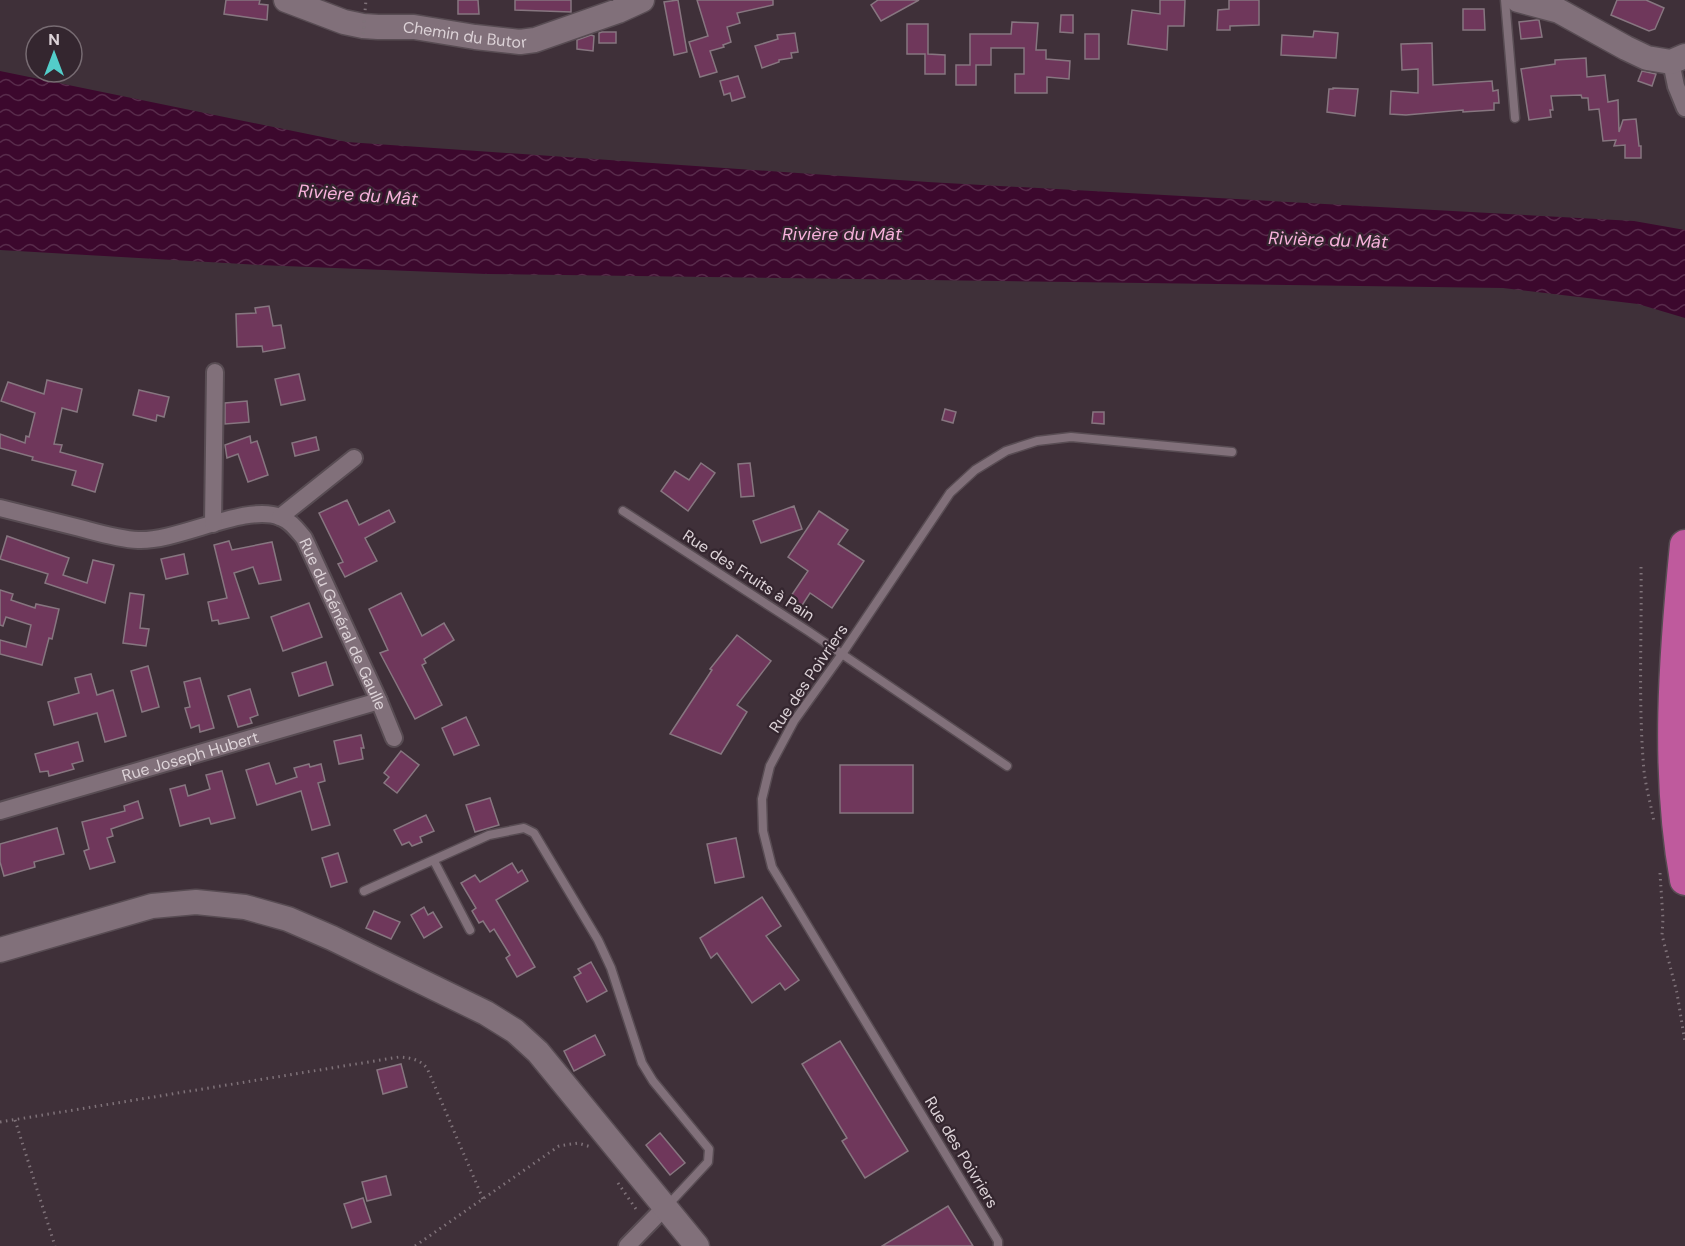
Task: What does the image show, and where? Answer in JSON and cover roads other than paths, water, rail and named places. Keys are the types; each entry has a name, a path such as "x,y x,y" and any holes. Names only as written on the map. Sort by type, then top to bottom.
{"highway":[{"path":"1685,545 1678,614 1674,711 1676,805 1685,880"}],"main road":[{"name":"Chemin du Butor","path":"286,0 344,22 363,26 414,27 475,38 520,42 535,40 618,11 642,0"},
{"path":"1518,0 1559,10 1647,58 1678,59"},
{"path":"0,950 152,906 196,902 245,907 288,919 486,1013 514,1031 538,1052 697,1246"}],"street":[{"path":"1678,59 1676,86 1685,108"},
{"path":"213,524 215,372"},
{"path":"0,508 119,538 141,540 162,538 249,515 266,514 280,517 354,458"},
{"name":"Rue du Général de Gaulle","path":"280,517 294,526 304,538 394,738"},
{"name":"Rue Joseph Hubert","path":"0,811 379,701"},
{"path":"627,1246 665,1207"}],"lane":[{"path":"1506,0 1515,118"},
{"name":"Rue des Poivriers","path":"998,1246 998,1241 772,867 763,831 762,799 770,766 794,721 950,493 975,470 1006,451 1037,441 1071,437 1232,452"},
{"name":"Rue des Fruits à Pain","path":"623,511 842,654 1007,766"},
{"path":"364,891 489,835 524,828 534,833 598,940 611,968 642,1063 653,1081 709,1149 708,1162 665,1207"},
{"path":"434,861 470,930"}],"water":[{"name":"Rivière du Mât","path":"0,71 24,76 24,84 64,84 347,142 928,182 1634,221 1685,230 1685,318 1638,304 1503,288 486,274 259,265 0,250"}]}
